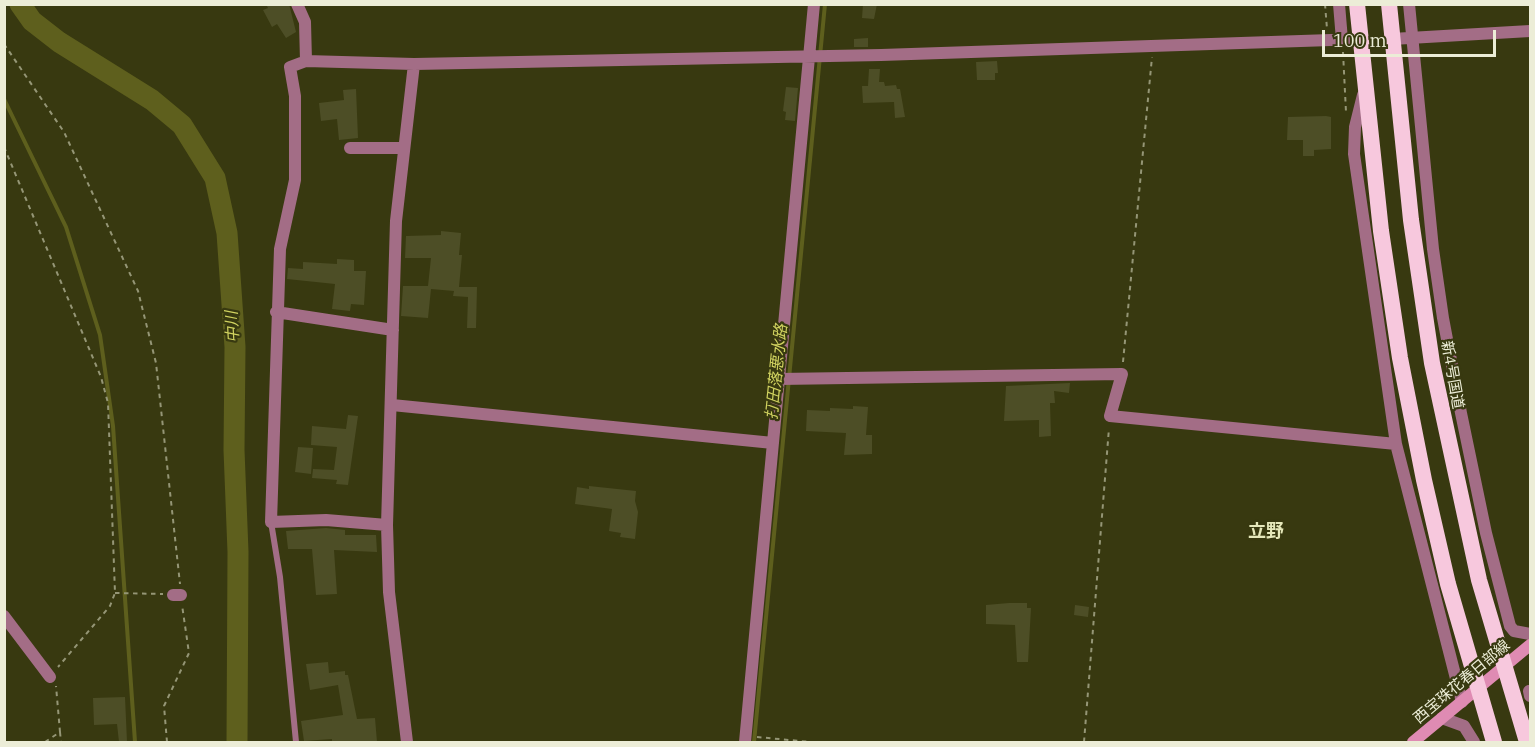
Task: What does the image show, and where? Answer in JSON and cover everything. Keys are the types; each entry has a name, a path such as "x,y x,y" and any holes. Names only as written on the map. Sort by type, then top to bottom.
{"highway":[{"path":"1357,4 1381,231 1401,358 1424,480 1461,628 1494,742"},
{"name":"新4号国道","path":"1389,4 1411,220 1430,351 1454,474 1503,667 1527,732"}],"main road":[{"name":"西宝珠花春日部線","path":"1413,742 1530,645"}],"street":[{"path":"297,4 305,21 306,61"},
{"path":"745,740 814,4"},
{"path":"1339,4 1342,40"},
{"path":"1408,4 1433,249 1461,413 1486,533 1510,626 1514,631 1530,634"},
{"path":"1392,39 1530,31"},
{"path":"387,525 326,520 271,522 276,312 280,249 295,180 295,96 290,67 306,61 414,64 810,56 1361,39"},
{"path":"407,742 389,592 387,525 396,221 414,64"},
{"path":"1366,87 1355,127 1354,154 1396,444 1462,702"},
{"path":"350,148 404,148"},
{"path":"276,312 393,330"},
{"path":"779,379 1122,374 1110,416 1396,444"},
{"path":"392,405 773,443"},
{"path":"4,616 50,677"},
{"path":"1443,629 1452,631 1461,628"},
{"path":"1442,718 1464,726 1474,742"}],"lane":[{"path":"271,522 280,577 296,742"}],"path":[{"path":"1325,4 1326,21"},
{"path":"4,44 64,132 138,291 156,363 177,595 189,653 164,706 167,742"},
{"path":"1122,374 1153,46"},
{"path":"4,147 101,377 108,403 115,593 110,606 50,677 57,688 61,742"},
{"path":"1084,742 1110,416"},
{"path":"115,593 177,595"},
{"path":"45,742 60,732"},
{"path":"745,740 811,742"}],"building":[{"path":"266,4 289,4 296,32 286,38 277,24 272,27 263,10 268,8"},
{"path":"863,4 877,4 874,19 862,18"},
{"path":"868,38 868,47 854,47 854,39"},
{"path":"997,61 998,73 995,73 995,80 977,80 976,62"},
{"path":"869,69 880,69 879,82 884,82 885,86 896,85 897,89 900,89 905,117 895,118 894,102 863,103 862,86 868,86"},
{"path":"786,87 798,88 795,121 785,120 786,112 783,111"},
{"path":"356,89 358,138 339,140 337,119 321,121 319,103 344,100 343,90"},
{"path":"1288,117 1331,117 1331,149 1314,150 1314,156 1303,156 1303,140 1287,140"},
{"path":"441,231 461,233 459,255 462,255 459,287 477,287 476,328 467,328 468,297 453,296 454,291 431,289 428,318 401,316 403,286 428,286 431,258 405,258 406,236 441,235"},
{"path":"337,259 354,260 354,271 366,271 364,305 351,304 350,311 332,309 335,284 287,279 288,268 303,269 303,262 337,264"},
{"path":"1070,383 1069,393 1054,391 1055,403 1050,403 1051,436 1039,437 1039,420 1004,421 1006,386"},
{"path":"853,406 868,407 866,435 872,435 872,454 844,455 846,433 806,431 807,410 853,409"},
{"path":"348,415 358,416 348,485 336,484 337,480 312,478 313,469 334,470 337,447 311,445 312,426 346,429"},
{"path":"298,447 313,448 311,474 295,472"},
{"path":"589,486 636,491 635,501 638,512 635,539 620,537 621,533 609,531 612,509 575,504 577,487 589,489"},
{"path":"326,528 345,530 345,535 376,535 377,552 334,550 337,594 316,595 312,549 288,549 286,531"},
{"path":"1027,603 1027,608 1031,608 1028,662 1017,662 1015,625 986,624 986,605"},
{"path":"1075,605 1089,607 1088,617 1074,615"},
{"path":"328,662 329,673 345,671 345,675 348,675 357,719 375,718 377,742 332,742 332,739 304,741 301,721 343,715 338,685 310,690 306,664"},
{"path":"125,697 127,742 119,742 117,724 94,725 93,698"}],"waterway":[{"name":"中川","path":"20,4 32,21 59,42 152,100 182,125 215,178 227,233 235,347 234,450 238,552 237,742"},
{"name":"打田落悪水路","path":"754,742 825,4"},
{"path":"4,99 66,227 100,335 113,426 135,742"}],"district":[{"name":"立野","path":"1266,532"}]}
